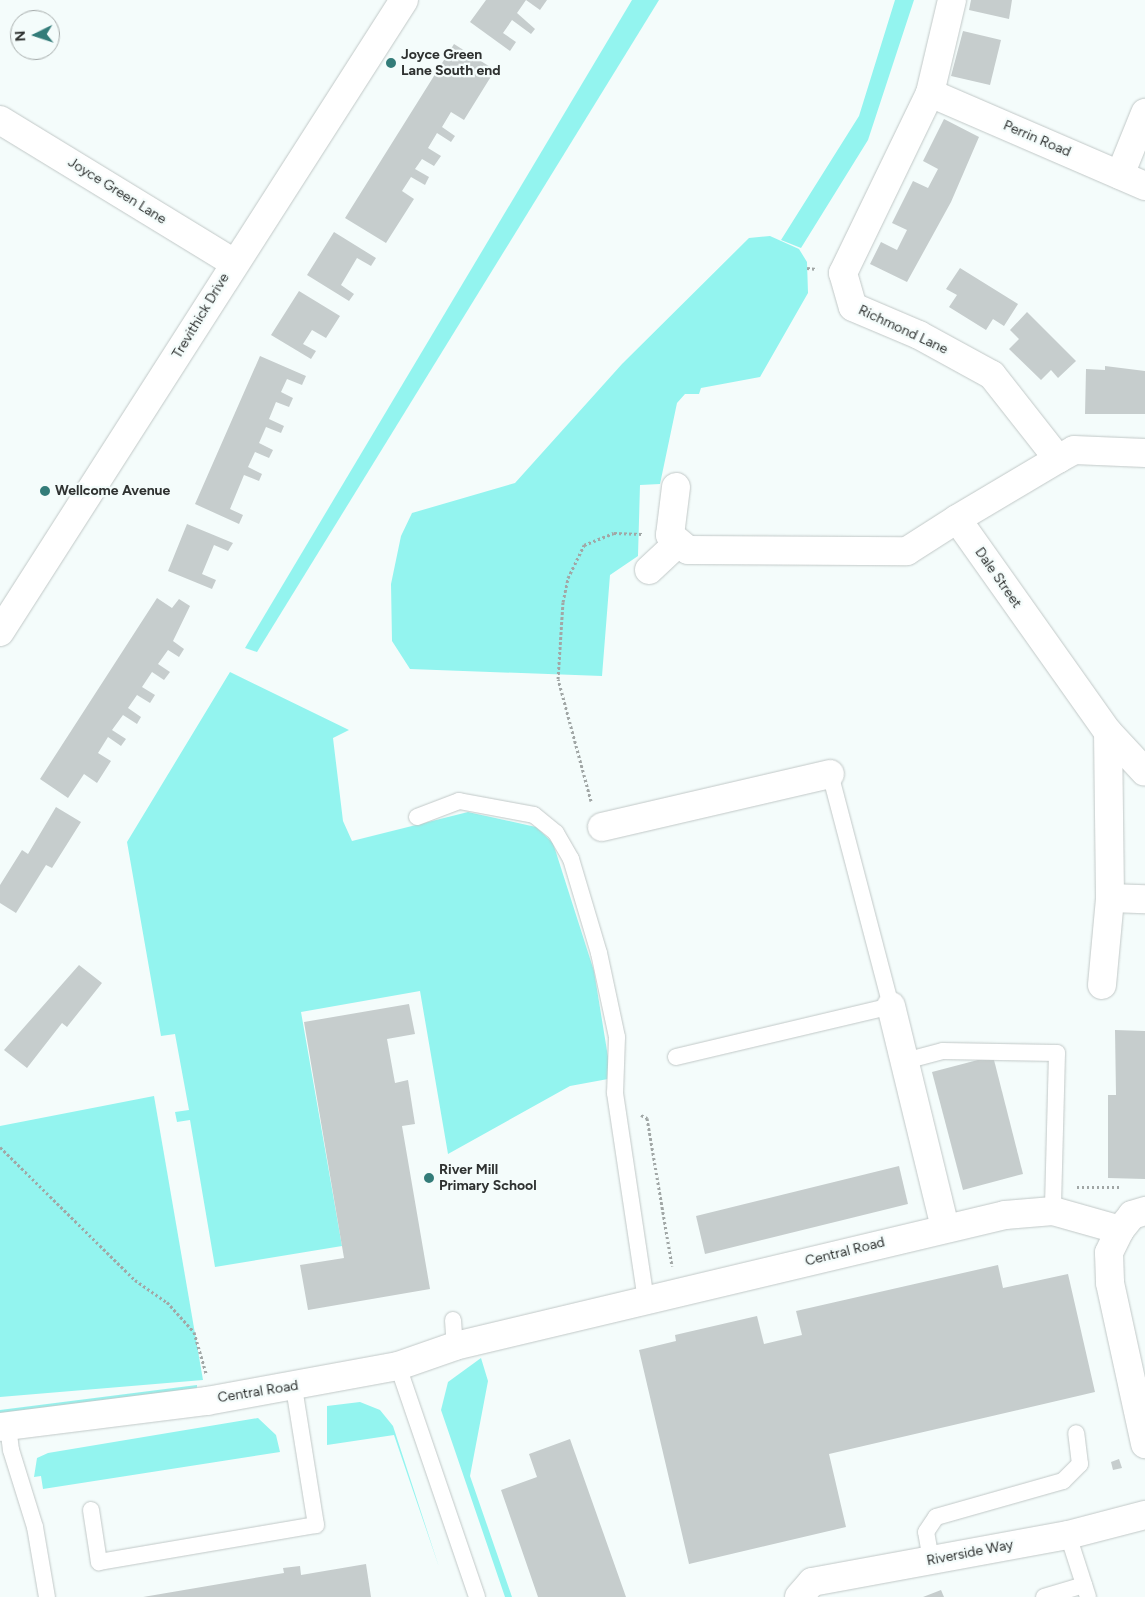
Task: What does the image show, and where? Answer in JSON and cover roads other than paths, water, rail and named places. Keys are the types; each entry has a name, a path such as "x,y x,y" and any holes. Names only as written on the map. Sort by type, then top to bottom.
{"street":[{"name":"Trevithick Drive","path":"0,632 126,440 233,262 404,0"},
{"name":"Richmond Lane","path":"952,0 930,93 843,272 853,308 919,335 992,375 1058,459"},
{"name":"Perrin Road","path":"930,93 1145,186"},
{"path":"1120,175 1145,113"},
{"name":"Joyce Green Lane","path":"0,120 233,262"},
{"path":"674,540 688,550 907,551 957,519 1074,450 1145,453"},
{"path":"649,570 674,540 676,486"},
{"name":"Dale Street","path":"957,519 1108,732 1145,772"},
{"path":"1102,985 1110,898 1108,732"},
{"path":"602,827 830,774"},
{"path":"1110,898 1145,899"},
{"path":"891,1006 945,1228"},
{"name":"Central Road","path":"4,1426 294,1387 398,1366 454,1333 512,1333 1005,1215 1053,1211 1120,1230"},
{"path":"1145,1211 1132,1215 1120,1230 1109,1253 1110,1283 1145,1444"},
{"name":"Riverside Way","path":"799,1597 812,1582 1068,1535 1145,1515"}],"lane":[{"path":"676,1057 891,1006 830,774"},
{"path":"417,817 459,801 534,815 556,833 571,859 599,953 617,1037 615,1093 646,1300"},
{"path":"905,1061 943,1051 1057,1053 1053,1211"},
{"path":"398,1366 477,1597"},
{"path":"91,1510 99,1562 316,1524 294,1387"},
{"path":"4,1426 35,1527 47,1597"},
{"path":"931,1560 926,1532 936,1517 1064,1481 1080,1464 1076,1433"},
{"path":"1044,1597 1086,1591 1068,1535"}],"place":[{"name":"Joyce Green Lane South end","path":"391,63"},
{"name":"Wellcome Avenue","path":"45,491"},
{"name":"River Mill Primary School","path":"429,1178"}]}
